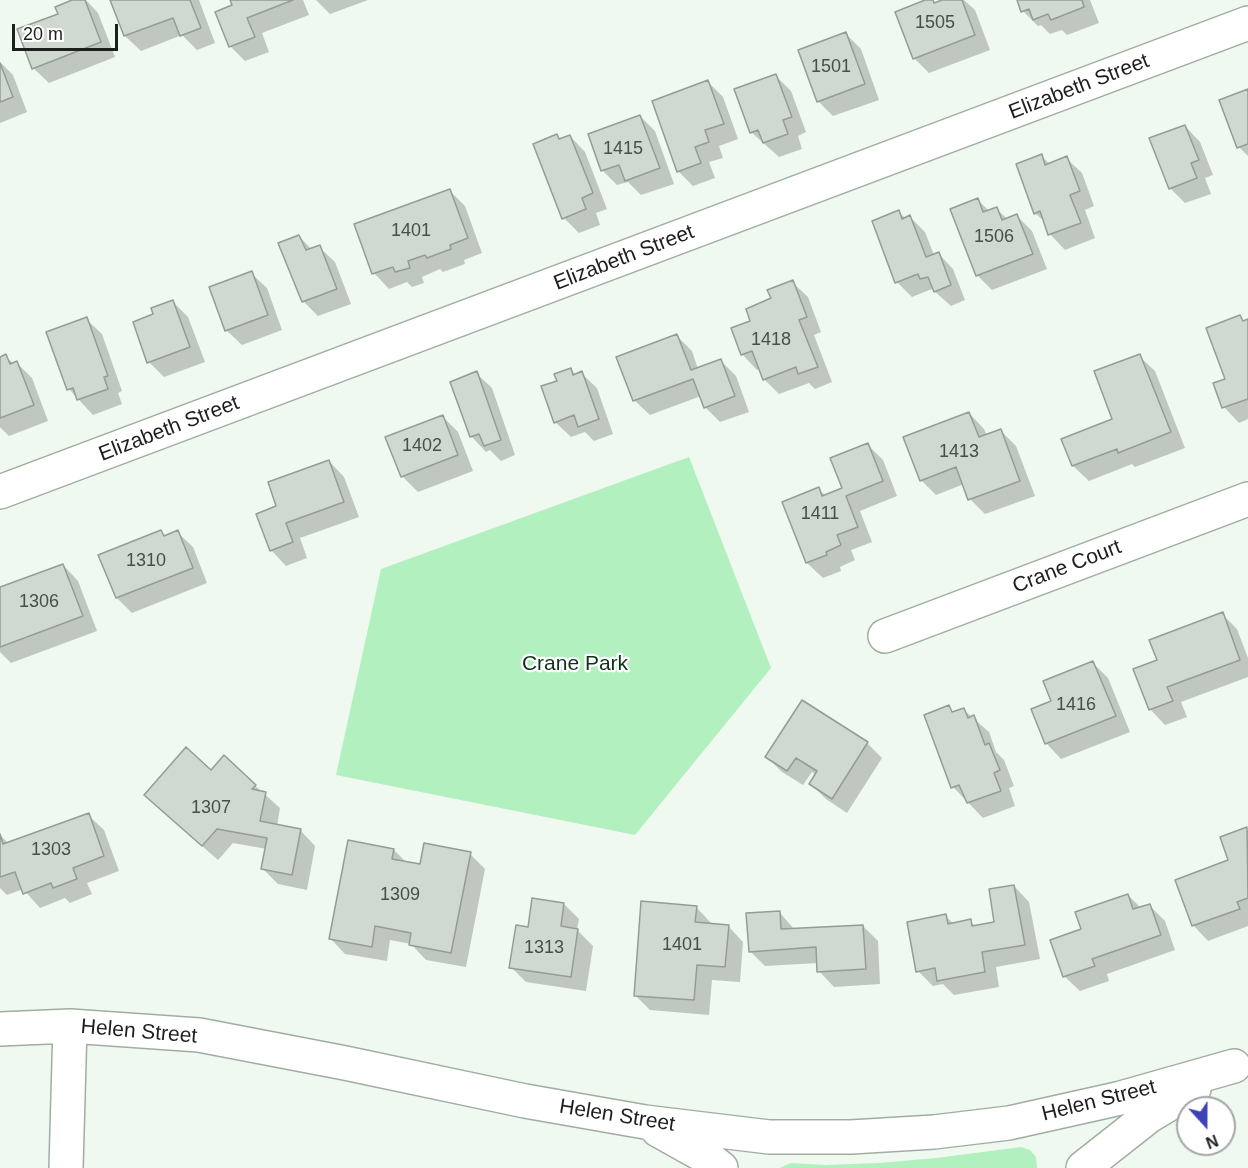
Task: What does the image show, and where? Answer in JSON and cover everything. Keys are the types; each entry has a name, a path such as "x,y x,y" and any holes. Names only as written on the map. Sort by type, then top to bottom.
{"street":[{"name":"Elizabeth Street","path":"0,492 1248,23"},
{"name":"Crane Court","path":"885,636 1248,499"},
{"name":"Helen Street","path":"0,1029 70,1026 199,1035 525,1101 645,1122 769,1137 851,1137 934,1132 1009,1123 1121,1098 1241,1063"},
{"path":"66,1168 70,1026"},
{"path":"1083,1168 1149,1116 1241,1063"},
{"path":"645,1122 708,1158 721,1168"}],"green space":[{"name":"Crane Park","path":"689,457 771,668 635,835 336,775 381,569"},
{"path":"1021,1147 1030,1150 1036,1157 1037,1168 779,1168 791,1163 825,1165 879,1163"}],"building":[{"path":"72,0 85,0 101,42 32,69 17,29 58,14 55,7"},
{"path":"110,0 190,0 201,28 180,36 173,18 124,36"},
{"path":"230,0 293,0 247,18 255,37 229,47 215,12 232,5"},
{"path":"925,0 933,0 934,3 942,0 962,0 975,35 913,59 895,12"},
{"path":"1017,0 1082,0 1084,7 1051,20 1048,14 1033,20 1029,9 1021,12"},
{"path":"846,32 865,84 817,102 798,50"},
{"path":"0,63 13,97 0,102"},
{"path":"776,74 792,117 783,120 788,134 763,143 758,130 750,133 734,89"},
{"path":"708,80 724,124 705,130 709,142 695,147 701,163 677,172 652,101"},
{"path":"1248,89 1248,144 1237,148 1219,100"},
{"path":"640,115 660,168 625,181 619,165 601,171 588,134"},
{"path":"1185,125 1199,160 1191,163 1197,178 1169,189 1149,138"},
{"path":"557,134 559,139 570,135 593,193 582,198 586,209 562,219 533,144"},
{"path":"1042,154 1045,165 1067,156 1080,191 1070,195 1081,223 1048,235 1040,211 1034,214 1016,164"},
{"path":"450,189 468,238 450,245 451,249 427,258 425,255 408,261 410,268 395,272 393,267 372,274 354,224"},
{"path":"978,198 983,212 997,207 1002,220 1017,214 1033,254 976,276 950,209"},
{"path":"899,210 902,219 910,215 926,257 939,252 951,285 934,292 928,277 920,279 918,274 895,283 872,221"},
{"path":"299,235 306,250 320,245 337,289 302,302 278,243"},
{"path":"252,271 268,315 225,331 209,287"},
{"path":"793,280 807,317 799,320 818,367 798,374 796,367 763,380 752,351 741,355 731,328 750,321 746,309 771,298 767,290"},
{"path":"173,300 190,347 147,363 133,322 153,314 151,308"},
{"path":"1240,315 1243,321 1248,319 1248,399 1222,408 1213,383 1225,379 1206,328"},
{"path":"87,317 108,376 104,377 108,389 77,400 73,388 67,390 46,332"},
{"path":"677,334 691,370 721,359 735,396 704,408 693,379 633,401 616,357"},
{"path":"6,354 10,364 17,361 34,405 0,418 0,357"},
{"path":"1140,354 1171,432 1118,453 1117,449 1072,466 1061,439 1112,419 1094,371"},
{"path":"571,368 573,375 582,371 599,419 578,427 574,415 554,423 541,386 557,381 554,374"},
{"path":"477,371 501,440 484,446 479,434 470,437 450,382"},
{"path":"969,412 979,437 1001,429 1020,481 968,500 956,467 920,481 903,437"},
{"path":"443,415 458,455 401,477 385,437"},
{"path":"868,443 883,481 846,496 858,527 837,535 841,545 826,552 827,555 806,563 782,502 819,487 822,496 842,488 830,458"},
{"path":"329,460 344,502 286,523 293,542 270,551 256,514 276,506 268,482"},
{"path":"161,530 164,536 178,530 193,568 116,598 98,555"},
{"path":"63,564 83,616 0,647 0,587"},
{"path":"1223,612 1240,660 1167,687 1173,701 1149,710 1133,669 1157,660 1149,640"},
{"path":"1093,661 1116,716 1045,744 1031,709 1051,701 1043,681"},
{"path":"802,700 868,742 832,799 809,784 817,771 796,758 787,771 765,757"},
{"path":"949,705 952,712 964,708 968,718 974,715 985,745 989,743 1000,770 994,773 1001,791 967,803 959,785 951,788 924,715"},
{"path":"186,747 211,770 224,755 256,785 252,789 266,792 260,821 301,829 292,875 261,869 267,838 217,829 202,846 144,795"},
{"path":"89,813 104,856 73,868 77,879 53,888 51,883 23,894 15,872 0,877 0,834 3,844"},
{"path":"1247,827 1248,898 1237,902 1240,909 1192,926 1175,880 1228,860 1220,837"},
{"path":"348,840 394,849 392,859 420,864 424,843 471,852 451,953 409,945 411,933 375,926 372,947 329,939"},
{"path":"1014,885 1025,945 982,952 985,972 937,981 935,968 916,972 907,922 946,914 948,924 971,919 972,926 994,922 989,889"},
{"path":"1128,894 1133,909 1150,904 1161,935 1092,959 1095,966 1063,977 1050,940 1081,929 1075,912"},
{"path":"532,898 564,903 561,926 578,929 571,977 509,968 516,925 528,927"},
{"path":"641,901 697,906 695,922 729,925 725,967 697,965 694,1000 634,996"},
{"path":"780,911 781,929 863,925 866,969 817,972 816,947 749,952 746,913"}]}
